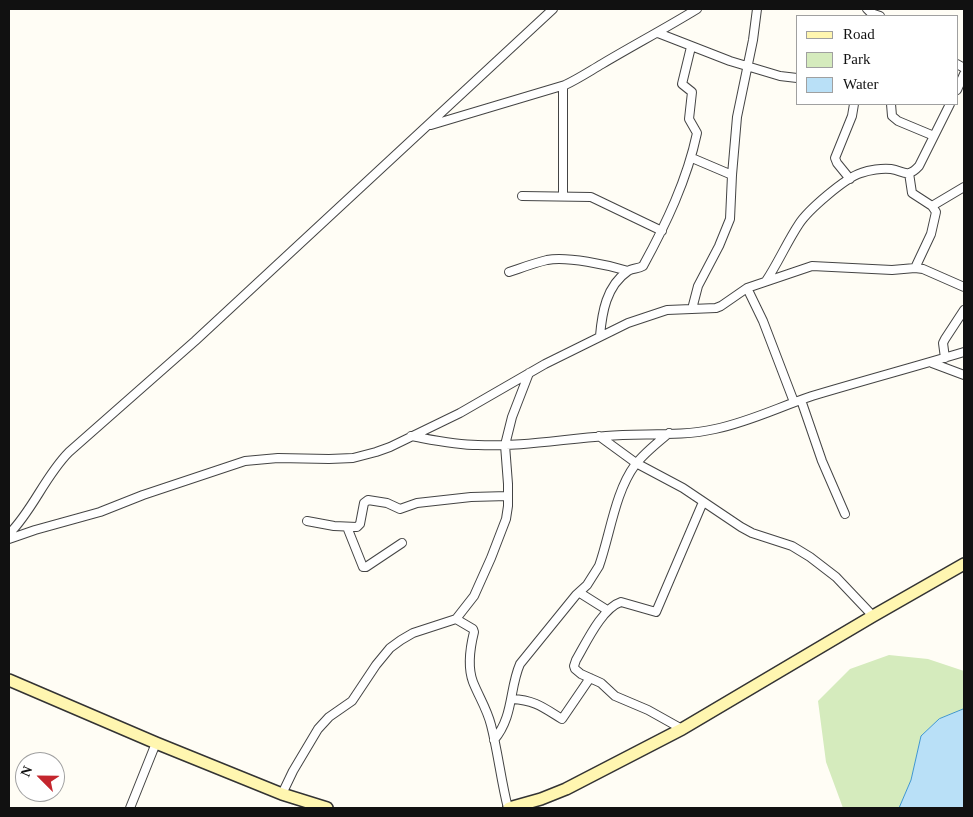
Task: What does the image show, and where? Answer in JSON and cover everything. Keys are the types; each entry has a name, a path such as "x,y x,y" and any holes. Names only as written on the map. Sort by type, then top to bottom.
{"main road":[{"path":"509,808 541,799 566,789 682,729 964,564"},
{"path":"9,680 282,794 327,808"}],"street":[{"path":"9,534 35,502 53,470 69,452 195,341 553,9"},
{"path":"429,125 563,86 697,9"},
{"path":"692,309 698,286 719,246 730,219 737,117 748,66 757,9"},
{"path":"658,33 730,62 780,76 796,78"},
{"path":"600,336 605,302 614,286 628,271 643,266 662,231 692,158 697,133 689,119 692,92 682,84 691,47"},
{"path":"958,88 964,74"},
{"path":"563,86 563,196"},
{"path":"850,179 835,158 853,114 854,105"},
{"path":"891,105 892,116 898,121 934,136"},
{"path":"766,281 804,218 826,196 859,173 890,168 908,173 914,172 919,166 950,105"},
{"path":"692,158 732,175"},
{"path":"908,173 912,193 932,206 936,212 934,225 915,268"},
{"path":"932,206 964,187"},
{"path":"522,196 591,197 662,231"},
{"path":"509,272 547,260 561,259 611,266 628,271"},
{"path":"9,539 100,512 142,495 245,461 278,458 353,458 390,446 481,402 564,354 628,323 667,310 721,306 747,288 812,266 892,270 915,268 964,287"},
{"path":"747,288 760,314 845,514"},
{"path":"945,358 943,343 964,310"},
{"path":"411,436 477,446 541,444 599,436 701,432 764,414 797,401 932,363 964,352"},
{"path":"932,363 964,375"},
{"path":"282,794 318,729 328,717 352,701 390,648 413,633 456,619 474,596 506,519 508,496 505,445 512,417 529,373"},
{"path":"494,740 505,721 518,670 524,658 553,626 572,600 588,585 599,566 629,474 636,463 669,433"},
{"path":"599,436 636,463 683,488 752,533 792,546 810,556 836,577 873,616"},
{"path":"307,521 357,527 360,524 365,500 386,503 400,509 417,504 471,497 508,496"},
{"path":"682,729 648,710 615,696 602,683 581,674 574,666 608,610 621,602 656,612 703,502"},
{"path":"347,527 363,567 366,567 402,543"},
{"path":"580,593 608,610"},
{"path":"456,619 474,632 469,658 470,671 472,681 487,710 503,790 509,808"},
{"path":"512,699 524,699 542,706 562,719 590,678"},
{"path":"130,808 156,743"}],"green space":[{"path":"889,655 928,659 964,671 964,709 939,719 921,736 911,780 899,808 843,808 826,762 818,701 850,669"}],"water":[{"path":"964,709 964,808 899,808 911,780 921,736 939,719"}]}
